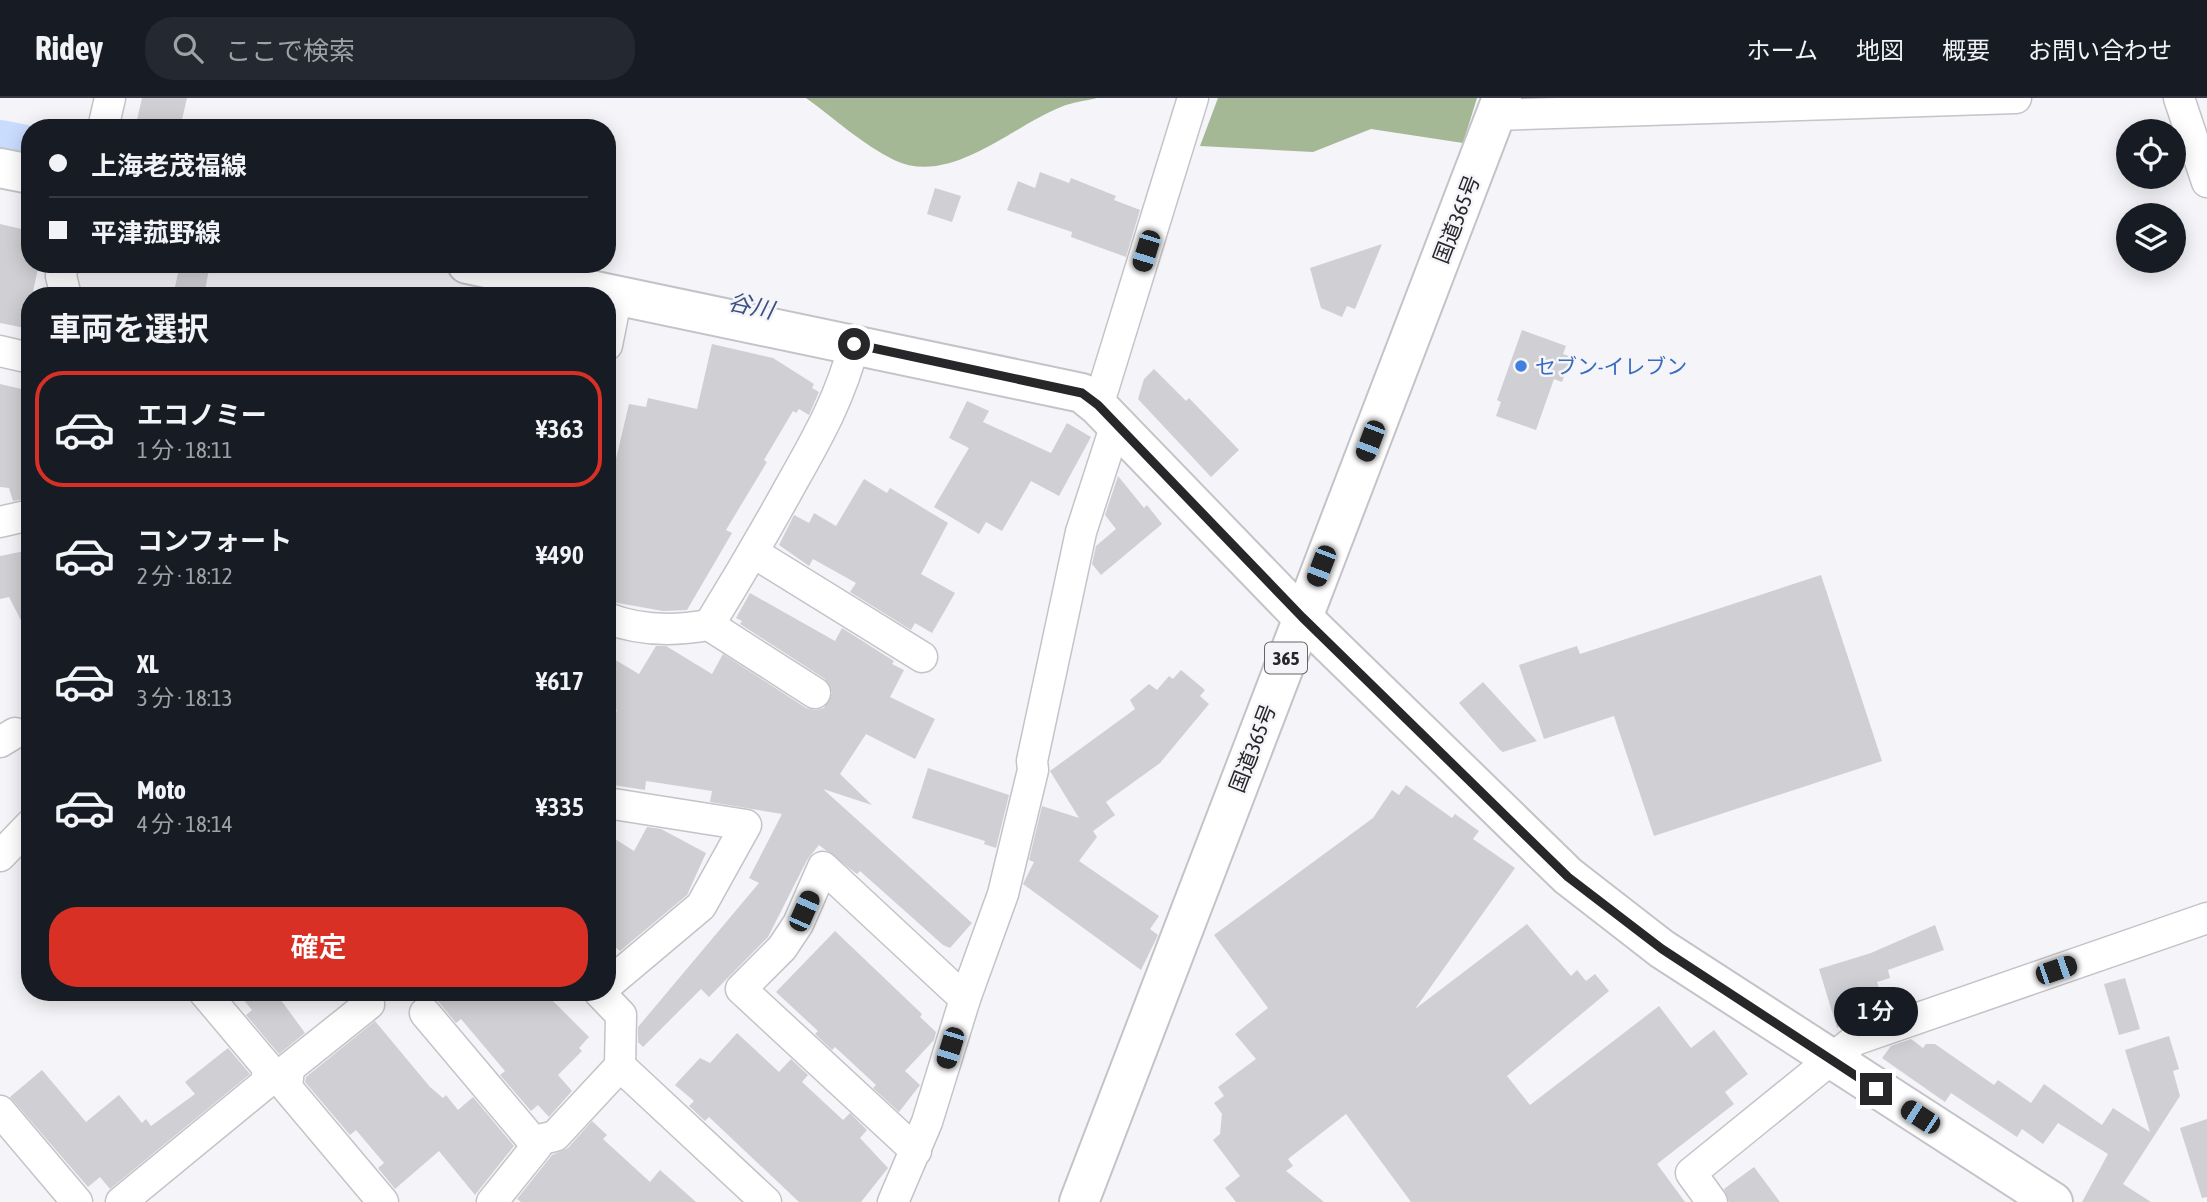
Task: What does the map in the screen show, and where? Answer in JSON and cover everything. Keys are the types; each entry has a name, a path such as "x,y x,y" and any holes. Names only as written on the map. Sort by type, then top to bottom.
{"main road":[{"name":"国道365号","path":"1079,1202 1499,106"},
{"path":"0,168 21,172"},
{"path":"511,273 578,287"},
{"path":"617,295 1082,393 1107,415 1302,617 1568,877 1662,949 2053,1202"}],"street":[{"path":"105,119 110,98"},
{"path":"894,1202 916,1151 965,999 1003,894 1033,769 1107,415 1193,98"},
{"path":"1499,106 2016,98"},
{"path":"2179,98 2207,182"},
{"path":"2201,98 2207,99"},
{"path":"616,300 617,295"},
{"path":"709,625 754,553 827,420 848,369 854,344"},
{"path":"0,351 21,356"},
{"path":"0,522 21,517"},
{"path":"754,553 922,657"},
{"path":"616,622 625,626 671,629 709,625 815,694"},
{"path":"616,804 746,825 701,906 616,977"},
{"path":"0,856 21,834"},
{"path":"916,1151 741,989 782,948 798,924 823,867 965,999"},
{"path":"1712,1202 1691,1173 1855,1040 2207,918"},
{"path":"212,1001 383,1202"},
{"path":"121,1202 266,1083 278,1078 369,1004 368,1001"},
{"path":"534,1141 555,1136 620,1066 621,1016 607,1001"},
{"path":"425,1013 537,1146 492,1202"},
{"path":"620,1066 766,1202"},
{"path":"0,1111 77,1202"}],"green space":[{"path":"806,98 1097,98 1061,107 959,160 937,166 915,166 894,160 871,147"},
{"path":"1218,98 1477,98 1463,143 1371,129 1313,152 1200,146"}],"building":[{"path":"142,98 187,98 182,119 137,119"},
{"path":"1040,172 1069,183 1071,178 1116,196 1114,200 1140,210 1126,257 1071,237 1072,232 1007,210 1018,181 1035,188"},
{"path":"935,188 961,196 952,222 927,214"},
{"path":"0,224 21,229 21,273 37,273 34,287 21,287 21,327 0,323"},
{"path":"1382,244 1355,309 1347,306 1342,317 1321,308 1310,268"},
{"path":"178,273 208,273 206,287 175,287"},
{"path":"1522,330 1566,346 1563,354 1571,357 1562,382 1554,379 1536,430 1496,416 1501,402 1497,400"},
{"path":"712,344 773,358 814,384 812,388 819,392 809,415 799,409 796,413 793,411 764,460 767,462 726,530 732,533 687,610 663,611 616,603 616,459 629,404 646,407 648,398 697,409"},
{"path":"1154,369 1186,401 1189,398 1239,450 1211,477 1138,399 1144,379"},
{"path":"0,384 21,389 21,500 13,501 9,488 0,487"},
{"path":"967,401 989,411 983,422 1051,453 1067,423 1091,437 1059,496 1031,481 1002,531 986,522 979,534 934,507 969,448 949,438"},
{"path":"1118,476 1144,508 1147,505 1162,524 1101,575 1092,564 1096,546 1116,529 1105,515"},
{"path":"864,479 887,493 890,488 948,523 921,574 955,593 932,633 915,623 911,630 850,592 856,583 813,559 809,566 779,545 794,515 809,523 814,513 836,526"},
{"path":"21,552 21,620 9,597 0,599 0,556"},
{"path":"1821,575 1882,761 1654,836 1614,716 1544,739 1519,665 1577,646 1580,654"},
{"path":"750,593 835,641 842,628 904,670 890,697 935,719 915,759 866,734 840,774 872,805 823,789 972,923 950,948 943,945 860,871 857,874 819,845 807,860 768,937 709,997 701,989 643,1047 638,1042 638,1027 759,883 749,878 782,814 710,802 712,791 646,781 645,790 616,785 616,660 639,674 656,646 666,646 712,674 723,654 806,708 824,708 832,693 825,679 740,624 742,621 736,618"},
{"path":"1181,670 1205,690 1200,696 1209,704 1160,763 1106,802 1115,815 1093,831 1097,837 1079,861 1159,916 1150,929 1158,935 1141,970 1023,884 1034,862 1029,860 1042,806 1079,818 1050,771 1135,709 1130,700 1149,684 1157,690 1169,676 1173,679"},
{"path":"1483,682 1537,741 1503,752 1500,750 1459,703"},
{"path":"928,768 1009,795 996,848 984,844 985,841 912,818"},
{"path":"1406,785 1452,818 1455,814 1479,831 1473,839 1515,868 1415,1009 1527,924 1571,976 1577,970 1586,981 1595,974 1609,991 1507,1076 1530,1105 1659,1006 1691,1048 1714,1030 1748,1074 1725,1092 1734,1104 1657,1164 1685,1202 1411,1202 1346,1114 1288,1159 1293,1166 1286,1171 1324,1202 1236,1202 1225,1188 1240,1176 1213,1140 1220,1134 1222,1114 1214,1103 1224,1096 1218,1087 1256,1059 1235,1034 1268,1008 1214,935 1373,818 1392,790 1399,795"},
{"path":"647,827 661,829 706,853 687,895 620,951 616,948 616,840 634,851"},
{"path":"1935,925 1944,950 1888,970 1890,978 1877,982 1886,1011 1837,1028 1819,969 1871,953"},
{"path":"835,931 922,1014 920,1017 936,1032 934,1040 905,1071 920,1085 899,1112 873,1088 876,1085 835,1047 832,1050 815,1034 818,1031 776,992"},
{"path":"2125,978 2140,1029 2119,1035 2104,984"},
{"path":"244,1001 282,1001 305,1033 279,1054 246,1015 252,1010"},
{"path":"438,1001 553,1001 589,1037 579,1048 582,1051 558,1075 572,1091 549,1117 538,1105 531,1111 500,1075 505,1071 461,1019 456,1023"},
{"path":"375,1021 430,1087 443,1098 446,1095 458,1110 473,1097 514,1146 475,1195 439,1151 395,1189 378,1168 384,1163 356,1130 350,1135 305,1082 306,1077"},
{"path":"737,1033 779,1072 791,1059 808,1075 802,1082 843,1120 850,1113 867,1130 860,1138 888,1168 861,1202 799,1202 709,1117 705,1121 689,1106 694,1101 675,1085 700,1058 710,1063"},
{"path":"2169,1036 2179,1069 2173,1071 2180,1096 2123,1184 2151,1202 2082,1202 2108,1154 2058,1123 2043,1144 2022,1129 2017,1137 1951,1093 1945,1102 1882,1058 1891,1046 1911,1039 1923,1048 1926,1044 1935,1044 1994,1085 1998,1080 2031,1103 2044,1084 2102,1125 2113,1108 2150,1132 2125,1050"},
{"path":"228,1048 250,1074 110,1189 100,1177 88,1187 10,1097 42,1070 86,1122 119,1095 142,1123 146,1119 151,1126 195,1094 185,1082"},
{"path":"2207,1119 2207,1197 2202,1198 2180,1128"},
{"path":"592,1121 607,1135 603,1139 650,1182 660,1170 696,1202 521,1202 517,1199 552,1155 568,1148"},
{"path":"1754,1167 1780,1202 1729,1202 1724,1189"}],"waterway":[{"name":"谷川","path":"0,146 21,150"}],"place":[{"name":"セブン-イレブン","path":"1521,366"}],"route":[{"path":"854,344 1082,393 1098,405 1302,617 1568,877 1662,949 1876,1089"}]}
